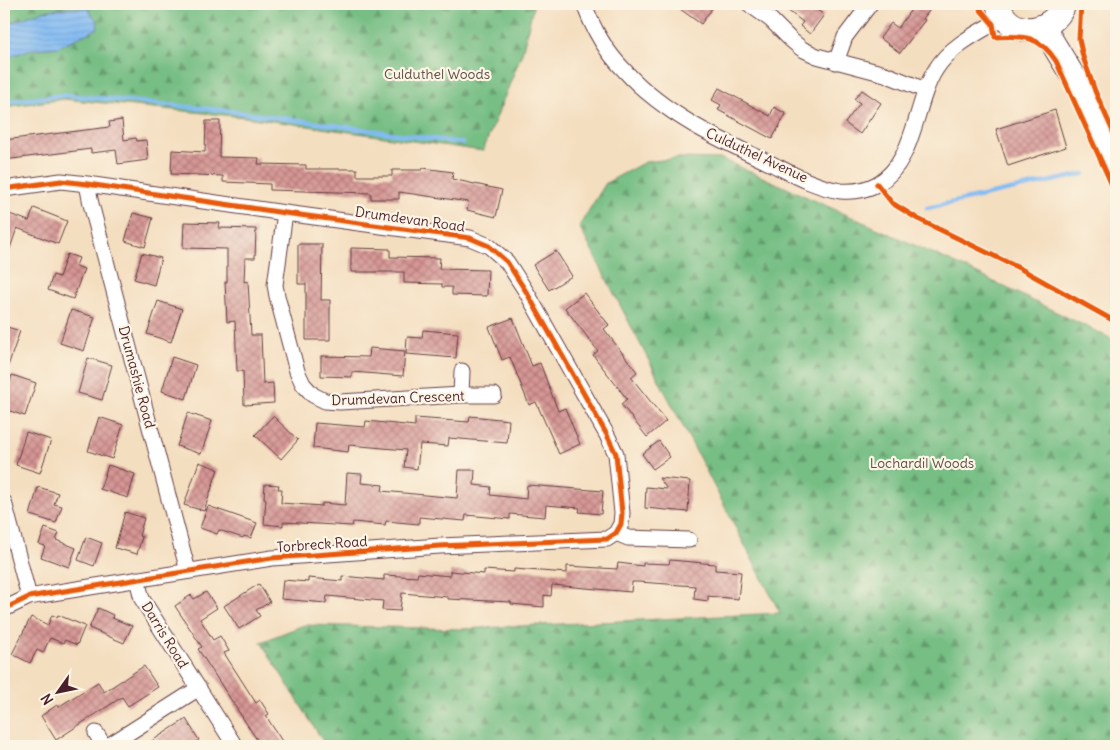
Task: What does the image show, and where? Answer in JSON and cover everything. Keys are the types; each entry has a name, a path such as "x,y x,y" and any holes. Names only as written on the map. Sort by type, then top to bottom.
{"main road":[{"path":"1064,4 1060,14 1043,27 1085,96 1116,168"},
{"name":"Culduthel Avenue","path":"1002,11 1013,24 1022,28 1033,29 1043,27"}],"street":[{"name":"Culduthel Avenue","path":"584,4 597,34 610,54 624,71 661,104 729,145 805,179 840,191 857,191 877,184 890,174 900,162 910,140 925,90 937,67 948,54 971,38 1002,11"},
{"path":"749,4 771,20 802,49 816,56 885,74 925,90"},
{"path":"836,62 845,37 870,4"},
{"name":"Drumdevan Road","path":"4,189 61,182 87,184 470,238 489,246 507,262 527,293 616,454 622,513 621,524 616,533"},
{"name":"Drumashie Road","path":"87,184 188,571"},
{"name":"Drumdevan Crescent","path":"285,213 276,272 277,296 297,371 313,395 326,401 340,402 494,395"},
{"path":"461,395 462,371"},
{"path":"4,502 29,597"},
{"name":"Torbreck Road","path":"4,609 29,597 188,571 292,557 440,546 592,540 607,538 616,533 628,538 689,540"},
{"name":"Darris Road","path":"136,579 142,599 235,746"},
{"path":"108,746 199,688"},
{"path":"96,733 104,746"}],"green space":[{"name":"Culduthel Woods","path":"4,4 534,4 522,53 483,151 245,117 64,99 4,107"},
{"name":"Lochardil Woods","path":"680,158 722,159 959,265 1116,341 1116,746 326,746 261,642 304,625 461,629 780,613 579,226 606,183 645,162"}],"water":[{"path":"87,8 98,22 97,29 58,47 28,50 4,59 4,25 44,11"}],"building":[{"path":"673,4 715,4 701,24"},
{"path":"779,4 809,4 824,15 810,34 800,26 803,22"},
{"path":"915,4 934,4 923,19 925,20 900,53 880,38 891,23 898,28"},
{"path":"719,88 770,116 774,107 786,114 772,139 718,110 721,105 712,100"},
{"path":"862,90 881,103 860,134 845,123 860,103 854,99"},
{"path":"1055,110 1066,147 1008,166 996,129"},
{"path":"122,120 124,140 136,138 137,141 146,140 148,160 118,164 116,150 91,153 91,149 4,160 4,140 110,127 109,122"},
{"path":"206,121 220,121 219,157 259,158 258,164 306,165 306,169 357,169 357,176 392,176 392,170 422,170 423,168 453,172 452,179 502,190 496,217 467,210 469,202 399,192 399,199 371,199 371,193 270,190 270,184 223,182 223,176 171,174 172,150 205,152"},
{"path":"34,208 67,221 58,244 17,228 6,260 4,260 4,212 29,221"},
{"path":"133,213 153,218 145,247 125,241"},
{"path":"184,222 220,223 219,228 256,229 255,258 245,258 244,282 248,281 251,335 261,335 263,384 273,383 274,403 244,405 243,371 237,371 235,321 227,322 225,282 227,282 227,249 183,248"},
{"path":"298,244 322,244 321,300 330,300 330,340 306,340 306,284 298,284"},
{"path":"351,248 390,249 390,257 440,258 439,269 488,270 487,296 452,295 452,287 442,287 442,284 404,283 404,272 351,272"},
{"path":"556,251 572,276 549,290 533,265"},
{"path":"142,253 161,258 154,285 134,279"},
{"path":"67,254 79,258 76,266 84,269 73,299 48,290 53,275 59,277"},
{"path":"584,293 609,325 604,329 637,372 631,377 666,421 647,437 621,404 627,399 593,355 598,351 565,308"},
{"path":"158,301 182,309 171,342 147,334"},
{"path":"71,310 95,317 84,351 60,343"},
{"path":"513,318 532,366 540,363 558,411 565,408 580,444 559,454 536,402 529,405 510,357 502,360 489,327"},
{"path":"4,326 20,331 6,372 4,371"},
{"path":"423,330 458,333 456,358 406,354 407,337 422,338"},
{"path":"370,348 405,351 403,376 352,372 352,377 321,376 321,356 369,357"},
{"path":"172,357 196,365 186,399 162,391"},
{"path":"88,358 112,365 102,400 78,393"},
{"path":"12,375 36,383 25,416 4,409 4,399"},
{"path":"188,413 212,421 201,454 177,446"},
{"path":"273,416 298,440 281,459 255,435"},
{"path":"470,416 509,420 507,443 449,438 448,446 420,444 417,469 404,467 406,450 349,445 348,452 313,448 315,423 365,427 366,421 415,426 415,418 469,422"},
{"path":"99,417 123,425 112,459 88,451"},
{"path":"26,432 51,440 40,473 16,465"},
{"path":"659,441 670,457 653,469 642,454"},
{"path":"199,462 218,469 204,511 184,505"},
{"path":"108,465 135,474 128,498 100,489"},
{"path":"459,470 475,470 474,485 491,487 490,495 526,499 527,485 603,491 601,514 579,512 580,508 546,505 545,517 510,514 510,519 466,515 465,521 419,517 419,524 386,521 385,525 353,522 352,526 283,522 283,526 264,524 265,484 279,485 278,489 282,489 281,503 322,506 322,503 345,505 347,473 362,474 361,483 383,485 382,491 457,498"},
{"path":"659,478 690,481 688,512 645,508 646,487 667,489"},
{"path":"38,487 58,493 54,504 62,506 56,523 30,515"},
{"path":"208,506 257,523 251,538 244,536 243,538 219,530 217,534 200,528"},
{"path":"125,512 144,518 139,536 142,537 137,554 115,548"},
{"path":"45,528 59,533 56,540 76,548 69,567 41,557 45,546 39,544"},
{"path":"86,537 102,543 94,566 78,560"},
{"path":"670,560 715,564 715,570 741,572 738,599 708,596 708,601 694,599 695,586 632,582 631,592 552,585 551,596 544,595 544,607 511,604 511,602 448,599 448,597 402,593 400,611 382,610 383,601 327,596 326,603 281,599 283,580 308,582 308,578 342,581 342,576 384,580 384,575 417,577 418,573 450,576 450,571 484,574 484,570 514,572 514,569 567,573 567,566 617,569 618,563 643,566 643,563 669,564"},
{"path":"259,584 270,602 256,610 260,616 239,629 224,606"},
{"path":"206,592 217,608 200,619 213,640 220,636 229,651 224,653 256,703 260,700 269,714 266,716 285,746 261,746 198,649 202,647 175,606 191,595 194,599"},
{"path":"98,608 113,615 112,618 132,626 124,643 89,628"},
{"path":"52,615 57,617 58,615 85,626 77,645 65,640 63,643 50,638 43,653 37,650 30,663 12,654 31,617 48,625"},
{"path":"144,666 158,687 128,706 122,697 56,740 41,716 98,682 104,692"},
{"path":"186,719 199,740 190,746 144,746"}],"waterway":[{"path":"4,102 66,95 230,111 462,143"},
{"path":"927,208 1084,174"}],"cycle path":[{"path":"983,4 980,9 993,24 995,37 1014,36 1030,39 1044,46 1056,61 1116,194"},
{"path":"1081,4 1079,39 1083,57 1095,91 1116,138"},
{"path":"4,189 61,181 87,184 470,238 489,246 507,262 527,293 607,435 616,454 622,513 621,524 616,533 607,539 440,546 272,558 29,597 4,609"},
{"path":"877,184 892,203 918,219 1021,269 1116,322"}]}
